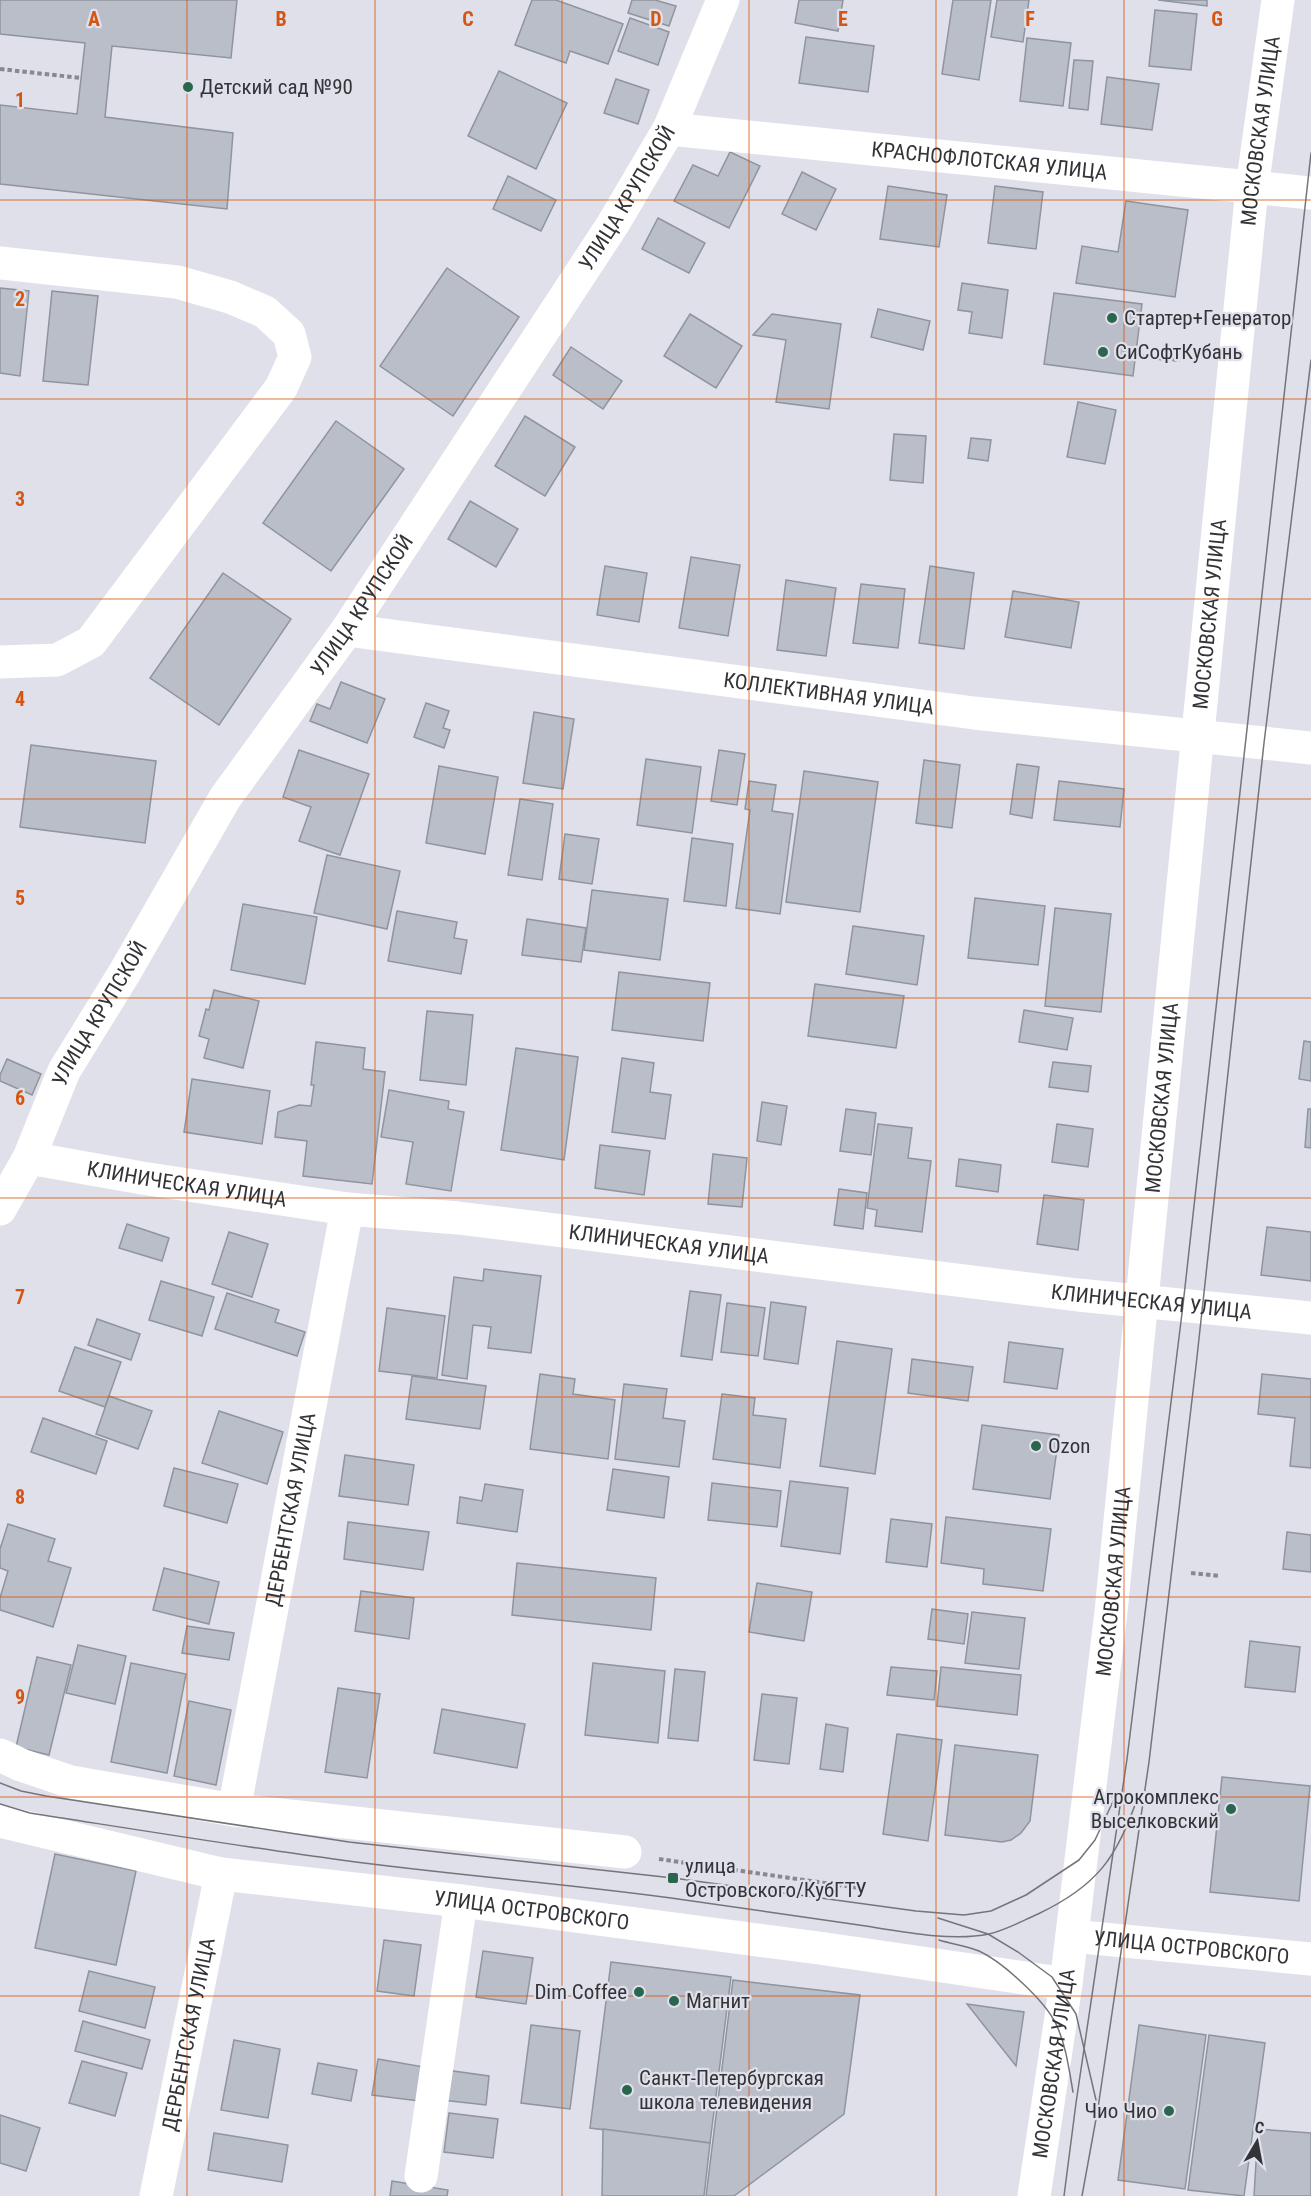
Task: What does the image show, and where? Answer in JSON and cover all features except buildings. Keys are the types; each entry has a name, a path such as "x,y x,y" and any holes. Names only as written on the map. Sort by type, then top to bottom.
{"street":[{"name":"УЛИЦА КРУПСКОЙ","path":"0,1209 29,1158 64,1071 125,972 225,798 347,630 613,224 669,129 723,0"},
{"name":"МОСКОВСКАЯ УЛИЦА","path":"1034,2196 1066,1984 1111,1612 1252,188 1278,0"},
{"name":"КРАСНОФЛОТСКАЯ УЛИЦА","path":"669,129 1311,193"},
{"path":"0,263 177,282 230,297 265,312 289,334 295,357 281,388 91,642 57,660 0,662"},
{"name":"КОЛЛЕКТИВНАЯ УЛИЦА","path":"347,630 974,713 1311,748"},
{"name":"КЛИНИЧЕСКАЯ УЛИЦА","path":"29,1158 142,1178 347,1209 458,1218 1141,1301 1311,1318"},
{"name":"ДЕРБЕНТСКАЯ УЛИЦА","path":"234,1809 347,1209"},
{"path":"0,1755 21,1765 71,1782 234,1809 638,1855"},
{"name":"УЛИЦА ОСТРОВСКОГО","path":"0,1821 221,1874 461,1901 819,1948 1066,1984"},
{"name":"ДЕРБЕНТСКАЯ УЛИЦА","path":"156,2196 221,1874"},
{"path":"421,2176 461,1901"},
{"name":"УЛИЦА ОСТРОВСКОГО","path":"1072,1936 1311,1959"}],"path":[{"path":"0,69 81,78"},
{"path":"1136,356 1180,360"},
{"path":"1191,1573 1220,1576"},
{"path":"638,1855 866,1889"}],"tram line":[{"path":"1064,2196 1127,1759 1183,1305 1311,153"},
{"path":"1082,2196 1098,2108 1149,1762 1196,1366 1264,743 1311,360"},
{"path":"0,1783 21,1791 46,1796 349,1842 673,1878 916,1911 964,1915 991,1911 1026,1895 1079,1860 1095,1840 1116,1795"},
{"path":"0,1804 30,1813 302,1855 671,1898 907,1933 958,1937 989,1934 1002,1930 1038,1914 1076,1892 1103,1867 1113,1853 1138,1796"},
{"path":"938,1918 988,1934 1052,1977 1076,2014 1096,2100"},
{"path":"939,1940 974,1949 989,1956 1011,1973 1043,2004 1056,2024 1062,2040 1073,2092"}],"place":[{"name":"Детский сад №90","path":"188,87"},
{"name":"Стартер+Генератор","path":"1112,318"},
{"name":"СиСофтКубань","path":"1103,352"},
{"name":"Ozon","path":"1036,1446"},
{"name":"Агрокомплекс Выселковский","path":"1231,1809"},
{"name":"улица Островского/КубГТУ","path":"673,1878"},
{"name":"Dim Coffee","path":"639,1992"},
{"name":"Магнит","path":"674,2001"},
{"name":"Санкт-Петербургская школа телевидения","path":"627,2090"},
{"name":"Чио Чио","path":"1169,2111"}]}
